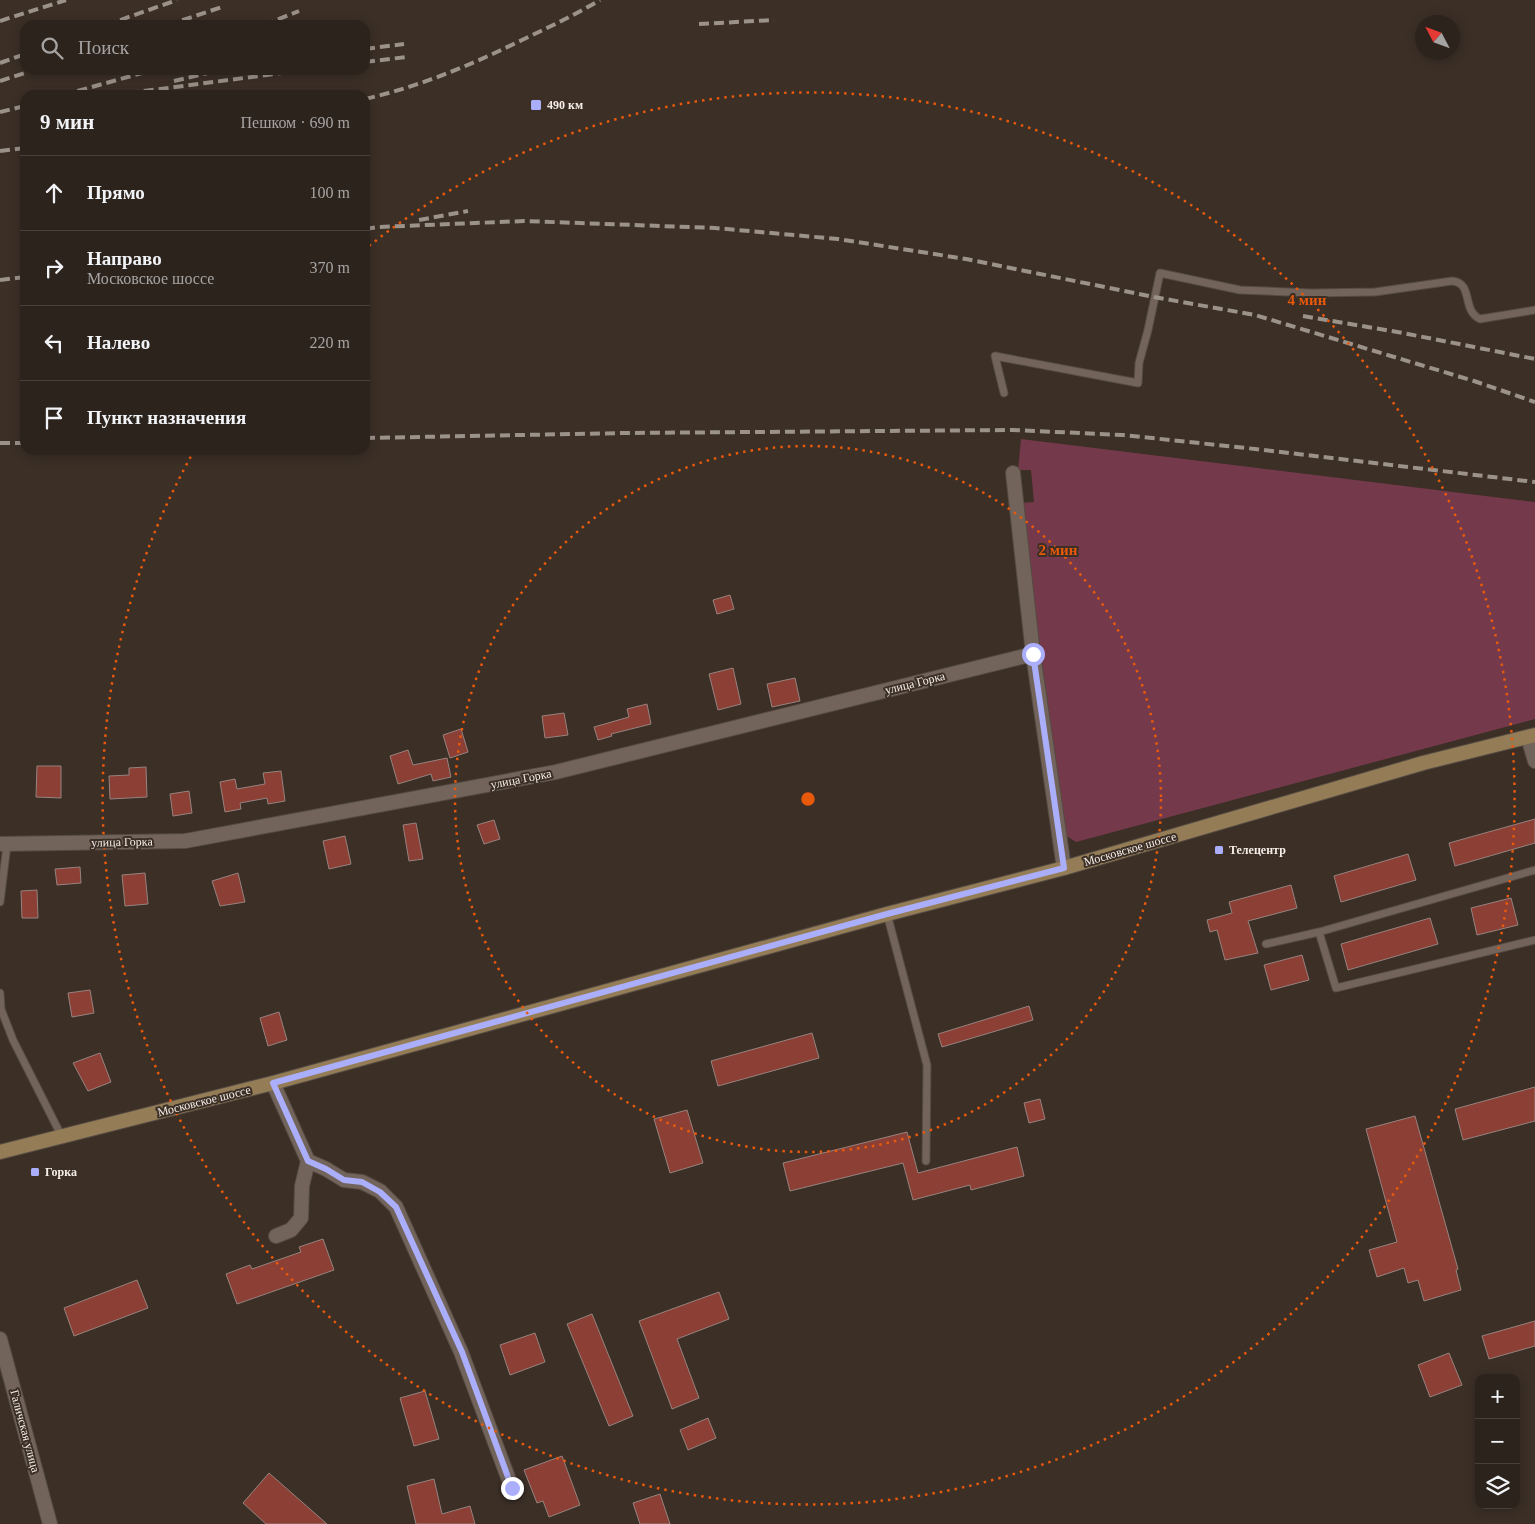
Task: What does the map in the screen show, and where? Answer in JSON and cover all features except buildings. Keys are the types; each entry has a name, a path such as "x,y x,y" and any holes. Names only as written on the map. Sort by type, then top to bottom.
{"main road":[{"name":"Московское шоссе","path":"0,1152 273,1083 887,914 1064,868 1423,763 1531,736"}],"street":[{"path":"1013,473 1033,654 1064,868"},
{"name":"улица Горка","path":"3,845 185,841 546,774 1033,654"},
{"path":"1531,736 1535,761"},
{"path":"273,1083 308,1161 302,1186 301,1218 291,1230 276,1236"},
{"path":"308,1161 344,1180 362,1182 380,1192 396,1207 462,1352 512,1488"},
{"name":"Галичская улица","path":"0,1339 50,1524"}],"lane":[{"path":"1004,393 995,356 1138,384 1139,363 1160,273 1240,290 1312,293 1375,292 1452,281 1459,282 1464,286 1470,310 1474,316 1480,319 1535,310"},
{"path":"0,902 3,845"},
{"path":"1266,944 1319,932 1535,870"},
{"path":"887,914 928,1065 926,1161"},
{"path":"1319,932 1336,988 1535,940"},
{"path":"0,993 1,1009 13,1040 62,1137"}],"shaded area":[{"path":"1021,439 1535,502 1535,719 1076,842 1065,835 1021,503 1034,502 1031,470 1018,470"}],"railway":[{"path":"0,21 66,0"},
{"path":"120,20 177,0"},
{"path":"370,98 406,88 465,66 552,26 600,0"},
{"path":"183,20 222,7"},
{"path":"276,20 299,11"},
{"path":"699,24 774,20"},
{"path":"370,48 404,44"},
{"path":"0,63 20,56"},
{"path":"370,61 406,57"},
{"path":"0,81 20,75"},
{"path":"81,90 135,75"},
{"path":"174,81 200,75"},
{"path":"152,90 267,75"},
{"path":"0,112 20,107"},
{"path":"0,151 20,149"},
{"path":"419,220 468,211"},
{"path":"370,228 524,221 715,228 838,239 966,259 1154,297 1255,315 1474,381 1535,402"},
{"path":"0,280 20,278"},
{"path":"1303,316 1403,333 1535,359"},
{"path":"370,438 625,433 1013,430 1123,435 1535,482"},
{"path":"0,443 20,443"}],"place":[{"name":"490 км","path":"536,105"},
{"name":"Телецентр","path":"1219,850"},
{"name":"Горка","path":"35,1172"}],"route":[{"path":"512,1488 462,1352 396,1207 380,1192 362,1182 344,1180 308,1161 273,1083 887,914 1064,868 1033,654"}]}
